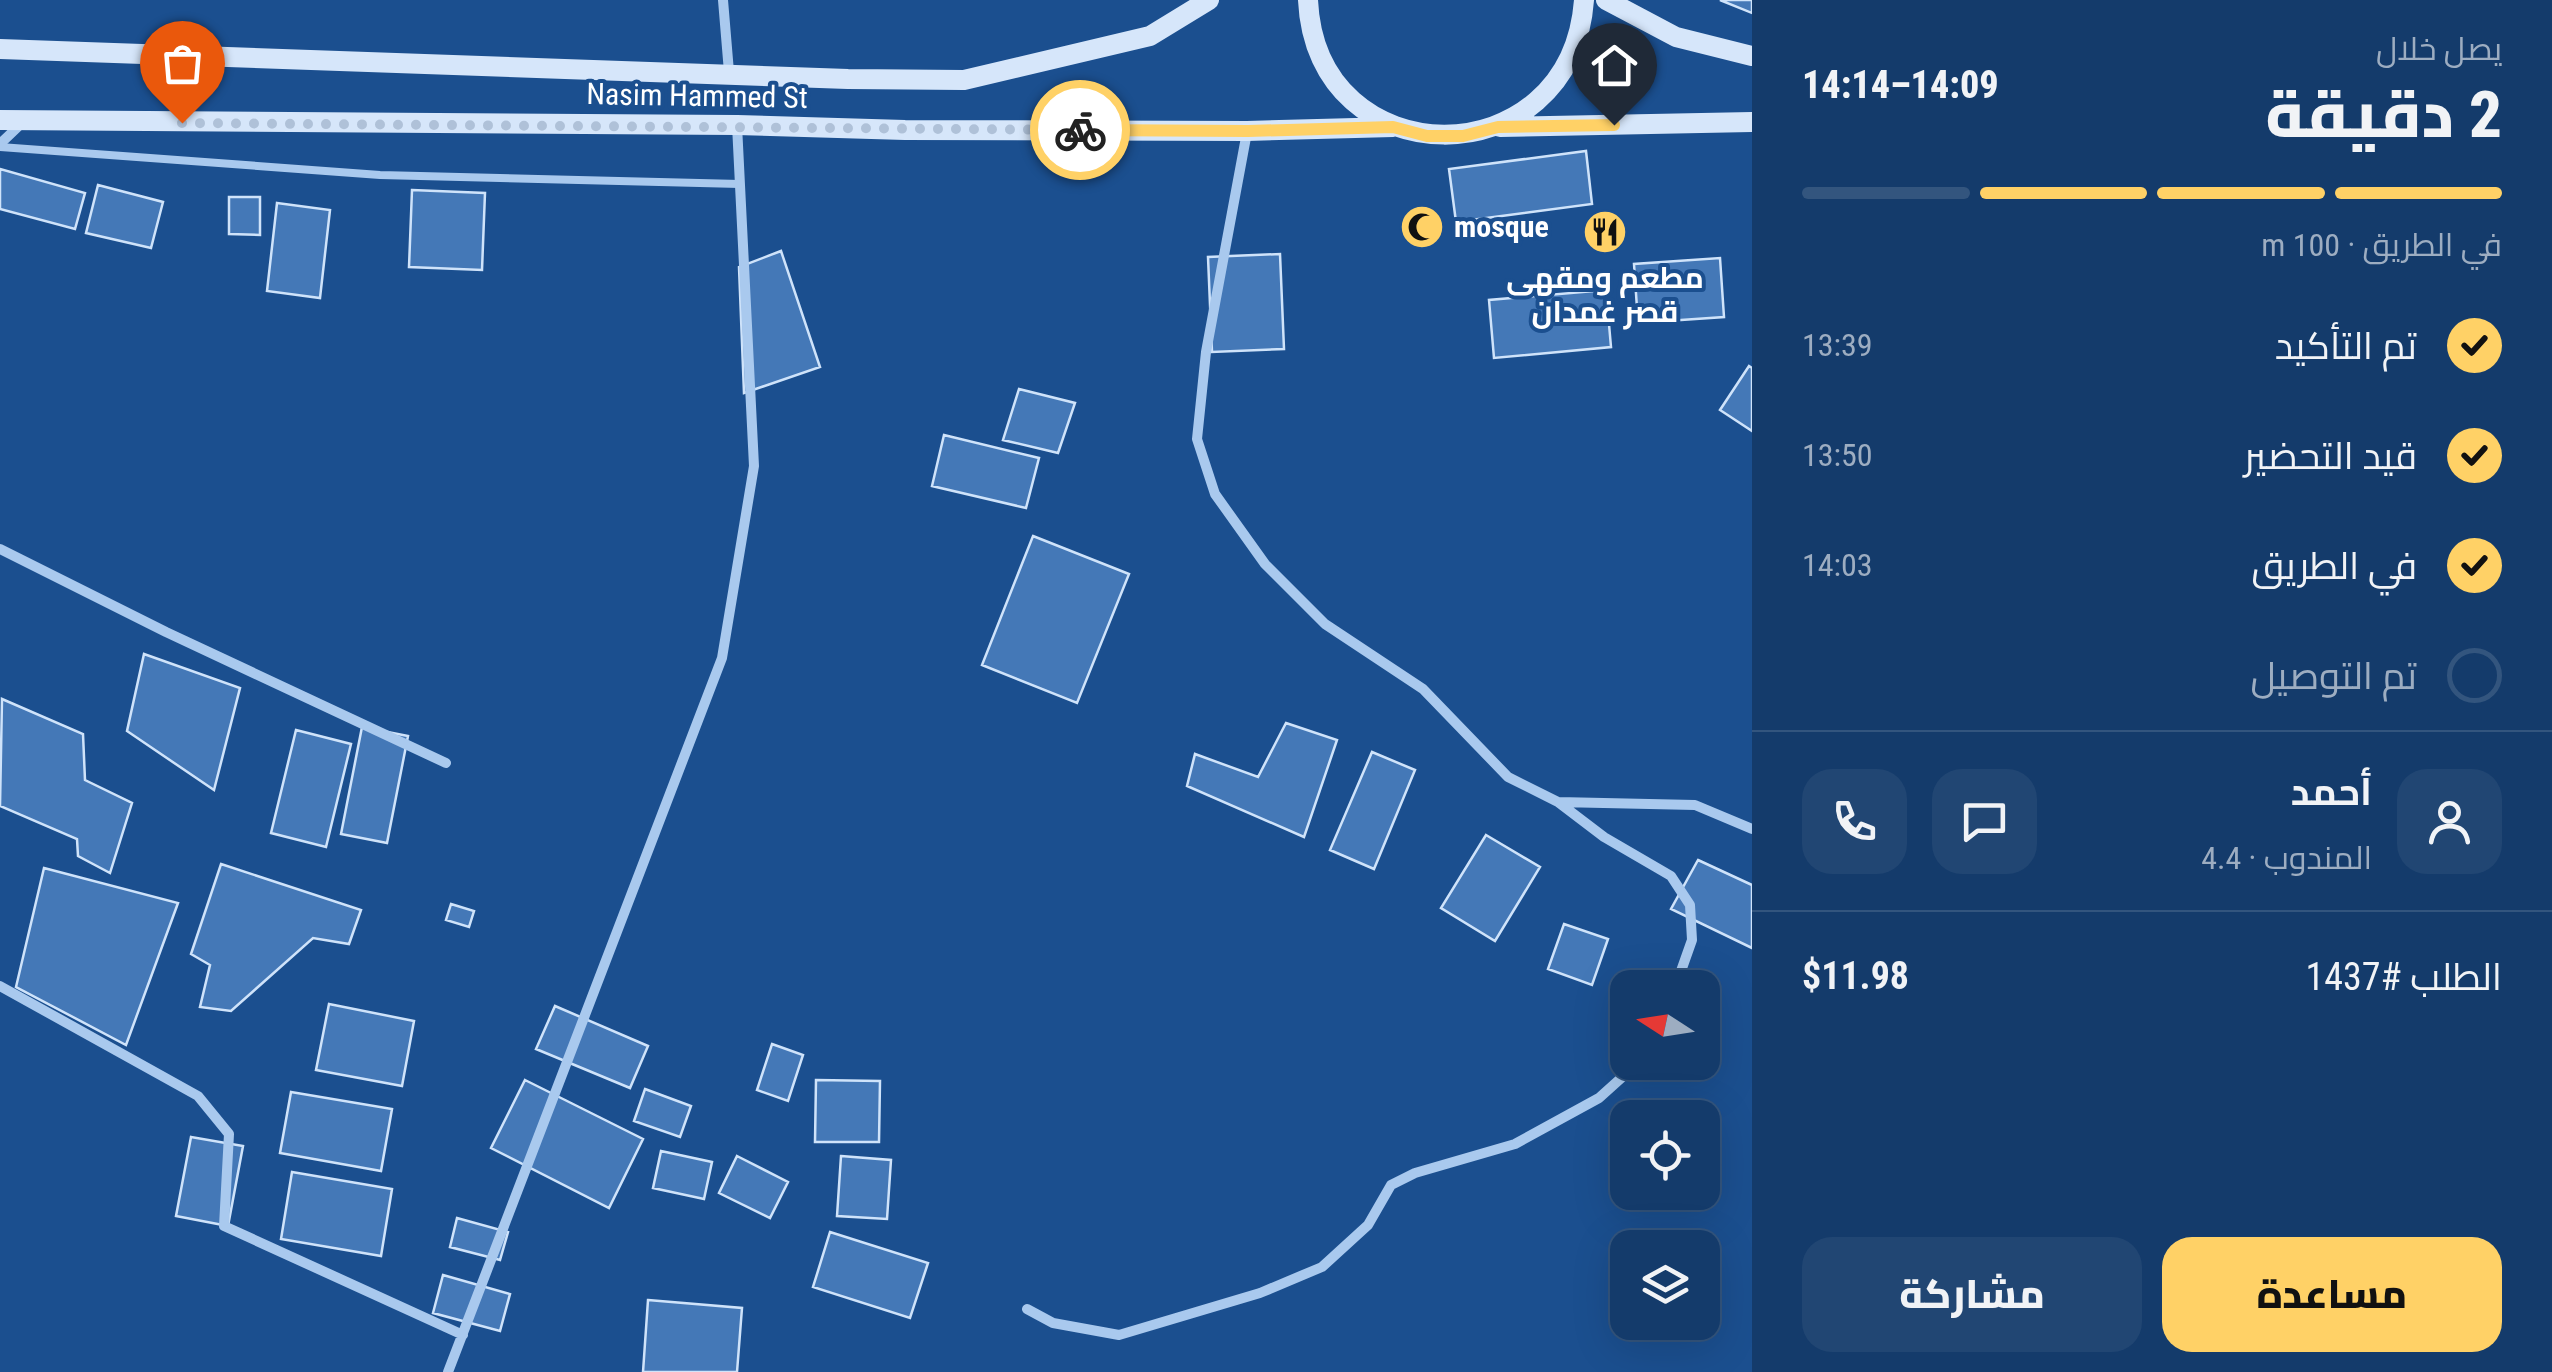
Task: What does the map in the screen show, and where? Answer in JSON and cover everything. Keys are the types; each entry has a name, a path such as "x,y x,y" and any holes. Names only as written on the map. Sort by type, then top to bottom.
{"main road":[{"name":"Nasim Hammed St","path":"0,49 964,80 1150,36 1209,0"},
{"path":"1308,0 1310,24 1325,68 1354,103 1393,127 1427,136 1463,136 1498,127 1752,122"},
{"path":"1498,127 1536,104 1565,70 1582,29 1584,0"},
{"path":"1606,0 1676,37 1752,56"},
{"name":"Nasim Hammed St","path":"0,120 737,125 905,130 1248,131 1393,127"}],"street":[{"path":"723,0 729,72"},
{"path":"0,146 24,122"},
{"path":"448,1372 722,658 754,466 737,125"},
{"path":"1248,131 1206,352 1197,439 1216,494 1265,564 1324,624 1423,689 1508,776 1558,802 1604,837 1670,876 1690,905 1692,940 1681,970"},
{"path":"0,549 166,632 446,763"},
{"path":"1558,802 1695,805 1752,829"},
{"path":"0,986 198,1096 229,1134 224,1226 463,1334"},
{"path":"1026,1309 1053,1323 1119,1335 1260,1293 1322,1267 1368,1225 1391,1185 1415,1173 1515,1144 1599,1098 1619,1080"}],"lane":[{"path":"0,146 380,176 740,184"}],"building":[{"path":"1720,0 1752,0 1752,13"},
{"path":"1586,151 1592,204 1456,222 1449,169"},
{"path":"0,169 85,193 75,229 0,209"},
{"path":"98,185 163,202 151,248 86,233"},
{"path":"412,190 485,193 482,270 409,267"},
{"path":"229,197 260,197 260,235 229,234"},
{"path":"277,203 330,210 320,298 267,291"},
{"path":"781,251 820,367 744,393 739,267"},
{"path":"1280,254 1284,349 1212,352 1208,257"},
{"path":"1720,258 1724,317 1638,323 1634,264"},
{"path":"1606,290 1611,347 1494,358 1489,300"},
{"path":"1749,366 1752,368 1752,431 1720,410"},
{"path":"1019,389 1075,403 1058,453 1003,440"},
{"path":"944,435 1039,458 1026,508 932,486"},
{"path":"1033,536 1129,574 1077,703 982,665"},
{"path":"144,654 240,688 214,790 127,731"},
{"path":"2,699 83,734 85,780 132,803 110,873 78,856 77,839 0,806"},
{"path":"1286,723 1337,740 1304,837 1187,786 1195,754 1258,777"},
{"path":"362,727 408,736 387,843 341,834"},
{"path":"296,730 351,744 326,847 271,833"},
{"path":"1372,752 1415,770 1374,869 1330,850"},
{"path":"1486,835 1540,867 1495,941 1441,908"},
{"path":"1698,860 1752,885 1752,948 1671,909"},
{"path":"221,864 361,910 349,944 313,938 231,1011 200,1007 210,965 191,954"},
{"path":"44,868 178,903 126,1045 16,987"},
{"path":"451,904 474,911 469,927 446,920"},
{"path":"1564,924 1608,939 1592,985 1548,969"},
{"path":"329,1004 414,1021 402,1086 316,1070"},
{"path":"555,1006 648,1046 630,1088 536,1049"},
{"path":"772,1044 803,1055 788,1101 757,1090"},
{"path":"525,1080 643,1139 609,1208 491,1148"},
{"path":"816,1080 880,1081 879,1142 815,1142"},
{"path":"645,1089 691,1106 680,1137 634,1121"},
{"path":"291,1092 392,1109 381,1171 280,1153"},
{"path":"191,1137 243,1146 228,1226 176,1216"},
{"path":"661,1151 712,1162 704,1199 653,1188"},
{"path":"737,1156 788,1182 770,1218 719,1193"},
{"path":"841,1156 891,1160 887,1219 837,1216"},
{"path":"292,1172 392,1189 381,1256 281,1239"},
{"path":"457,1218 508,1232 500,1260 450,1247"},
{"path":"830,1232 928,1263 910,1318 813,1287"},
{"path":"443,1275 510,1294 500,1331 433,1313"},
{"path":"648,1300 742,1308 737,1372 643,1372"}],"way so far":[{"path":"182,123 1080,130"}],"place":[{"name":"mosque","path":"1422,227"},
{"name":"مطعم ومقهى قصر غمدان","path":"1605,232"}],"route":[{"path":"1080,130 1393,127 1427,136 1463,136 1498,127 1614,125"}]}
